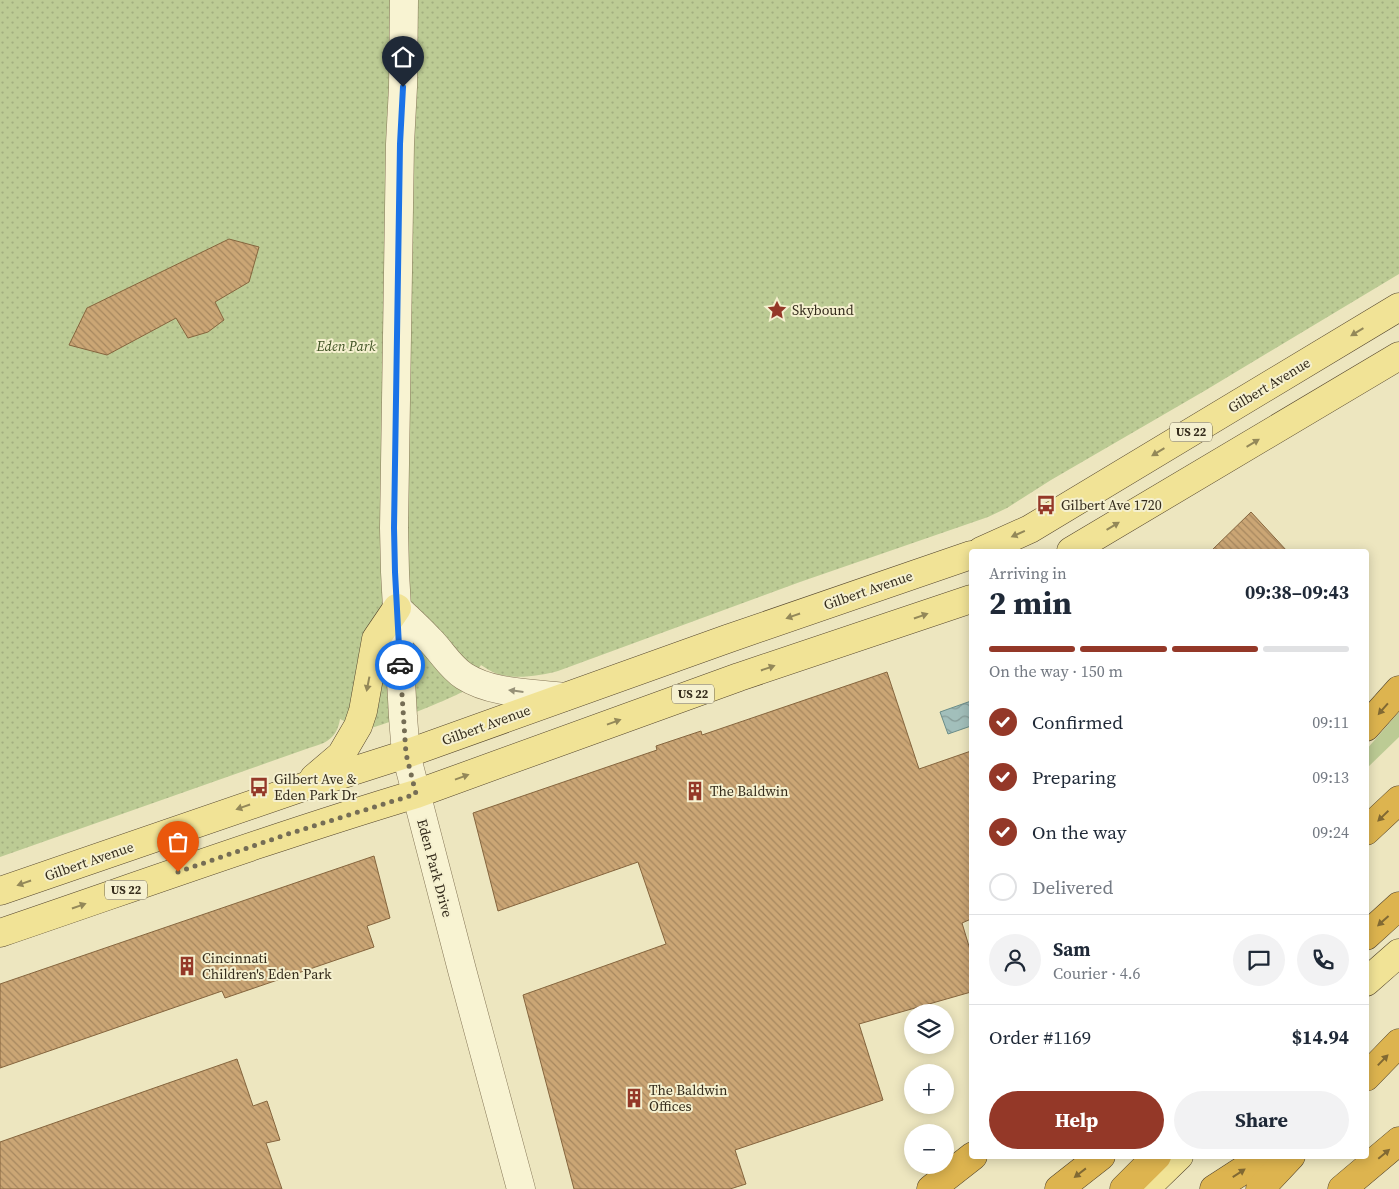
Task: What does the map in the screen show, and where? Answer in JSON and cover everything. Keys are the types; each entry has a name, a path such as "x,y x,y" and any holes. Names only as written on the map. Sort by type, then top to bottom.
{"highway":[{"path":"1369,724 1399,690"},
{"path":"1369,829 1399,800"},
{"path":"1369,933 1399,906"},
{"path":"1369,1074 1399,1043"},
{"path":"954,1153 969,1137"},
{"path":"1342,1189 1399,1141"},
{"path":"930,1189 969,1159"},
{"path":"1059,1189 1097,1159"},
{"path":"1124,1189 1153,1159"},
{"path":"1214,1189 1260,1159"},
{"path":"1260,1189 1288,1159"},
{"path":"919,1189 933,1174"}],"main road":[{"name":"Gilbert Avenue","path":"985,549 1030,528 1399,307"},
{"path":"1074,549 1399,356"},
{"name":"Gilbert Avenue","path":"0,891 306,786 406,754 727,639 969,556"},
{"name":"US 22","path":"0,933 251,846 416,794 739,677 969,600"},
{"path":"306,786 341,755 358,726 376,639 397,608"},
{"path":"1369,979 1399,953"},
{"path":"1144,1189 1176,1159"}],"street":[{"name":"Eden Park Drive","path":"404,0 394,528 406,754 521,1189"},
{"path":"397,608 431,641 449,663 463,675 496,689 564,697"}],"green space":[{"name":"Eden Park","path":"0,0 1399,0 1399,274 1007,508 988,517 800,582 558,671 518,677 495,673 481,665 467,689 417,712 365,729 340,719 334,735 326,742 0,857"},
{"path":"1399,712 1399,737 1369,766 1369,747"}],"water":[{"path":"969,702 969,727 948,734 940,712"}],"building":[{"path":"229,239 259,247 249,282 215,302 224,320 208,332 188,338 176,318 107,355 69,345 87,308"},
{"path":"1251,512 1285,549 1213,549"},
{"path":"887,672 919,769 969,752 969,920 962,923 969,946 969,993 929,1004 904,1004 904,1011 859,1024 883,1100 735,1150 746,1184 730,1189 574,1189 523,995 666,944 638,862 498,911 473,813 657,750 656,746 701,731 702,735"},
{"name":"Cincinnati Children's Eden Park","path":"374,856 390,918 367,926 374,947 225,998 222,991 0,1068 0,984"},
{"path":"237,1059 253,1106 267,1101 280,1140 266,1143 282,1189 0,1189 0,1142"}],"way so far":[{"path":"178,872 251,846 416,794 406,754 400,665"}],"place":[{"name":"Skybound","path":"777,310"},
{"name":"Gilbert Ave 1720","path":"1046,505"},
{"name":"Gilbert Ave & Eden Park Dr","path":"259,787"},
{"name":"The Baldwin","path":"695,791"},
{"name":"Cincinnati Children's Eden Park","path":"187,966"},
{"name":"The Baldwin Offices","path":"634,1098"}],"route":[{"path":"400,665 394,528 400,144 403,87"}]}
